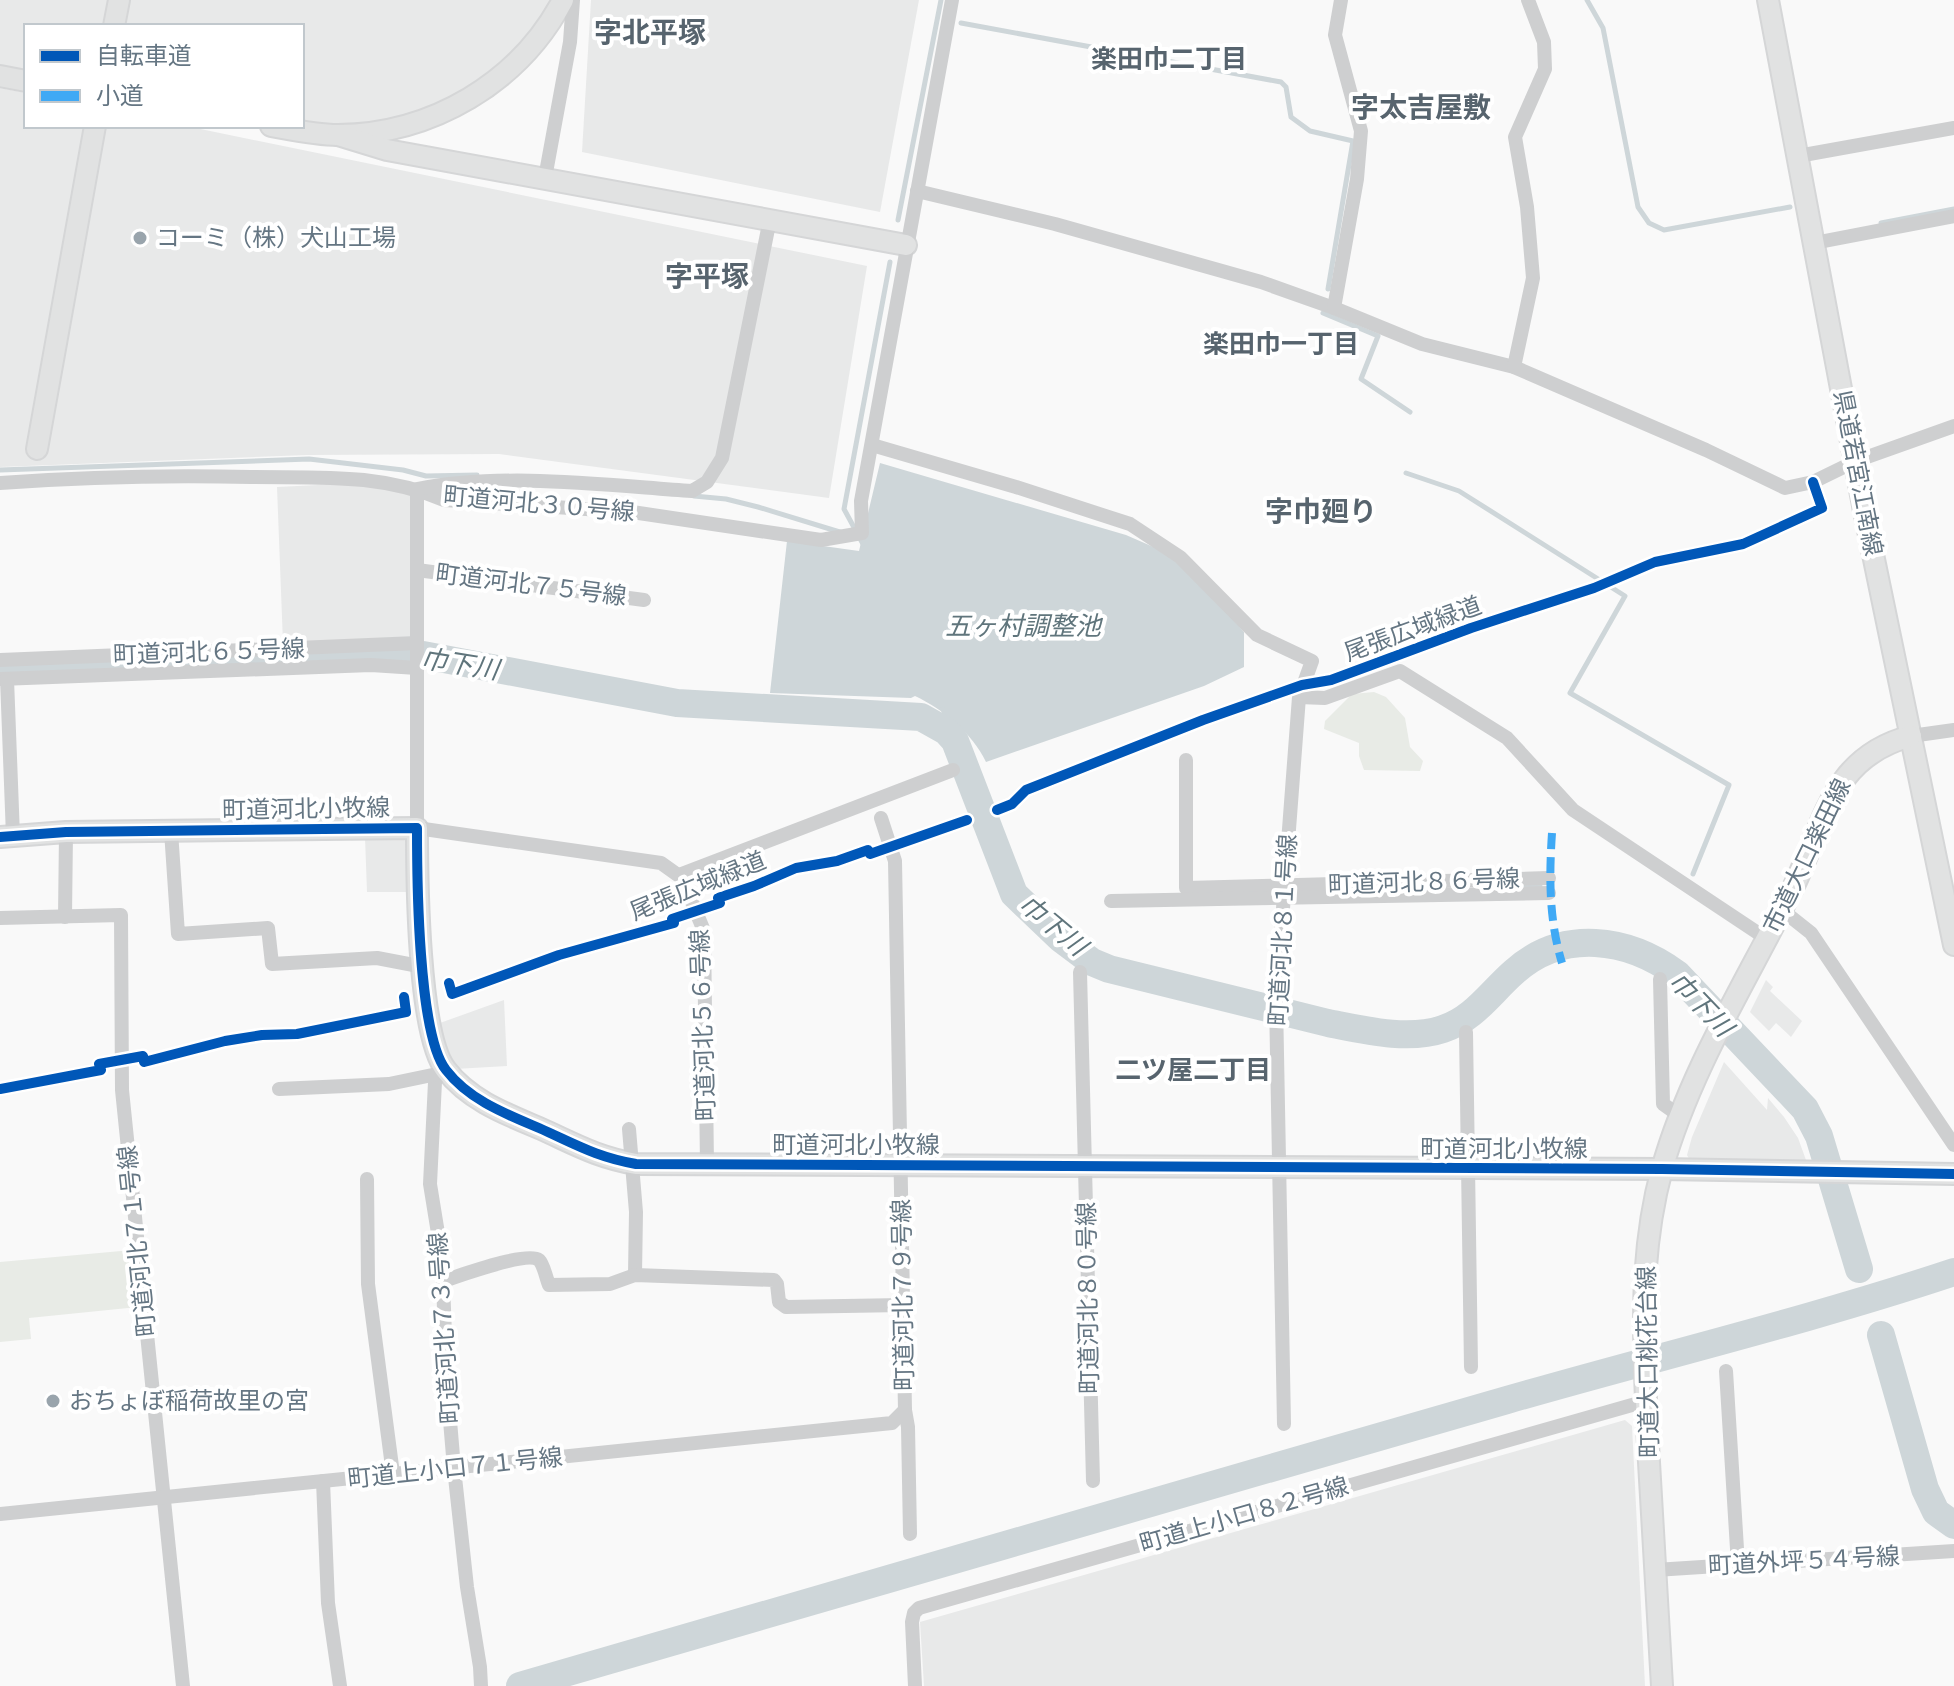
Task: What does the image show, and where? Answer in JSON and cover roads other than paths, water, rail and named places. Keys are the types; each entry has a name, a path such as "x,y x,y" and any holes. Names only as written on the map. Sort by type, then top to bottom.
{"street":[{"path":"114,24 119,0"},
{"path":"338,135 400,127 436,116 466,101 502,76 525,54 545,30 563,0"},
{"path":"545,178 570,42 573,0"},
{"path":"872,445 952,0"},
{"path":"1334,308 1357,179 1361,131 1335,35 1341,0"},
{"path":"1514,367 1533,278 1527,207 1515,137 1545,69 1545,45 1528,0"},
{"name":"県道若宮江南線","path":"1768,0 1856,461 1954,945"},
{"path":"0,76 24,81"},
{"path":"37,449 95,128"},
{"path":"286,128 338,135 387,150 906,245"},
{"path":"1798,156 1954,128"},
{"path":"917,191 1055,224 1261,282 1422,344 1514,367 1706,450 1785,488 1813,482 1856,461 1954,426"},
{"path":"1814,243 1954,216"},
{"path":"770,219 722,458 707,482 692,491 530,482 452,482 417,489 417,828 661,863 682,880 953,770"},
{"name":"町道河北３０号線","path":"0,483 136,475 360,477 417,489 444,500 632,512 821,540 862,533 861,501 872,445"},
{"name":"町道河北８１号線","path":"872,445 1130,524 1180,557 1257,635 1312,661 1299,697 1276,1001 1284,1424"},
{"name":"町道河北７５号線","path":"417,570 644,600"},
{"name":"町道河北６５号線","path":"0,660 417,645"},
{"path":"7,836 4,679 371,665 417,666"},
{"path":"1299,697 1325,698 1400,671 1507,738 1573,810 1767,939"},
{"path":"1911,736 1954,730"},
{"name":"市道大口楽田線","path":"1754,963 1809,855 1829,802 1843,778 1859,761 1881,746 1911,736"},
{"path":"1179,899 1181,758 1186,888 1284,892"},
{"name":"町道河北７９号線","path":"881,818 895,861 910,1534"},
{"name":"町道河北小牧線","path":"7,836 66,832 417,828 418,909 432,1034 440,1070 503,1114 593,1154 631,1163 1662,1169 1954,1174"},
{"path":"171,831 178,934 268,928 272,964 377,958 424,967"},
{"path":"65,917 66,832"},
{"name":"町道河北５６号線","path":"682,880 704,931 707,1165"},
{"path":"1111,901 1284,892 1549,885"},
{"path":"1782,910 1811,933 1954,1145"},
{"name":"町道河北７１号線","path":"0,918 121,915 122,1090 183,1686"},
{"name":"町道大口桃花台線","path":"1662,1686 1643,1349 1644,1275 1649,1230 1662,1169 1680,1116 1713,1042 1754,963"},
{"name":"町道河北８０号線","path":"1080,972 1093,1481"},
{"path":"1660,979 1663,1104 1680,1116"},
{"path":"1466,1032 1471,1367"},
{"path":"279,1089 389,1084 440,1070"},
{"name":"町道河北７３号線","path":"440,1070 430,1176 443,1281 454,1468 481,1684"},
{"path":"629,1129 636,1212 635,1275"},
{"path":"367,1179 368,1284 393,1474"},
{"path":"443,1281 535,1258 541,1262 549,1285 610,1284 635,1275 774,1280 779,1302 786,1307 903,1305"},
{"path":"1726,1371 1738,1565"},
{"name":"町道上小口８２号線","path":"915,1686 912,1625 914,1613 919,1608 1646,1390"},
{"name":"町道上小口７１号線","path":"0,1514 892,1423 905,1410"},
{"path":"323,1481 328,1603 340,1686"},
{"name":"町道外坪５４号線","path":"1655,1570 1954,1551"}],"water":[{"name":"五ヶ村調整池","path":"880,463 1126,535 1181,559 1244,632 1244,667 1204,686 986,762 973,741 956,723 915,696 770,693 787,541 859,551"}],"waterway":[{"path":"898,220 941,0"},
{"path":"1587,0 1603,28 1638,207 1649,223 1664,230 1790,207"},
{"path":"961,23 1281,82 1286,87 1291,117 1310,131 1353,141 1328,289"},
{"path":"1881,223 1954,209"},
{"path":"863,544 844,509 890,262"},
{"path":"1323,313 1378,336 1361,379 1410,412"},
{"path":"0,470 309,459 403,470 426,476 477,475"},
{"path":"1406,473 1459,491 1625,596 1570,693 1729,785 1693,874"},
{"path":"694,496 726,499 843,533"},
{"name":"巾下川","path":"0,670 423,655 677,703 921,717 946,731 955,741 1014,894 1060,938 1092,962 1109,969 1356,1029 1415,1034 1443,1029 1464,1019 1514,972 1533,958 1553,949 1596,943 1638,952 1658,962 1677,974 1805,1109 1819,1136 1859,1269"},
{"path":"943,709 955,741"},
{"path":"1491,887 1540,886"},
{"path":"520,1686 1507,1400 1843,1307 1954,1272"},
{"name":"巾下川","path":"1881,1335 1925,1489 1936,1512 1954,1525"}],"place":[{"name":"コーミ（株）犬山工場","path":"140,238"},
{"name":"おちょぼ稲荷故里の宮","path":"53,1401"}],"district":[{"name":"字北平塚","path":"650,32"},
{"name":"楽田巾二丁目","path":"1169,59"},
{"name":"字太吉屋敷","path":"1421,107"},
{"name":"字平塚","path":"707,276"},
{"name":"楽田巾一丁目","path":"1281,344"},
{"name":"字巾廻り","path":"1321,511"},
{"name":"二ツ屋二丁目","path":"1193,1070"}]}
